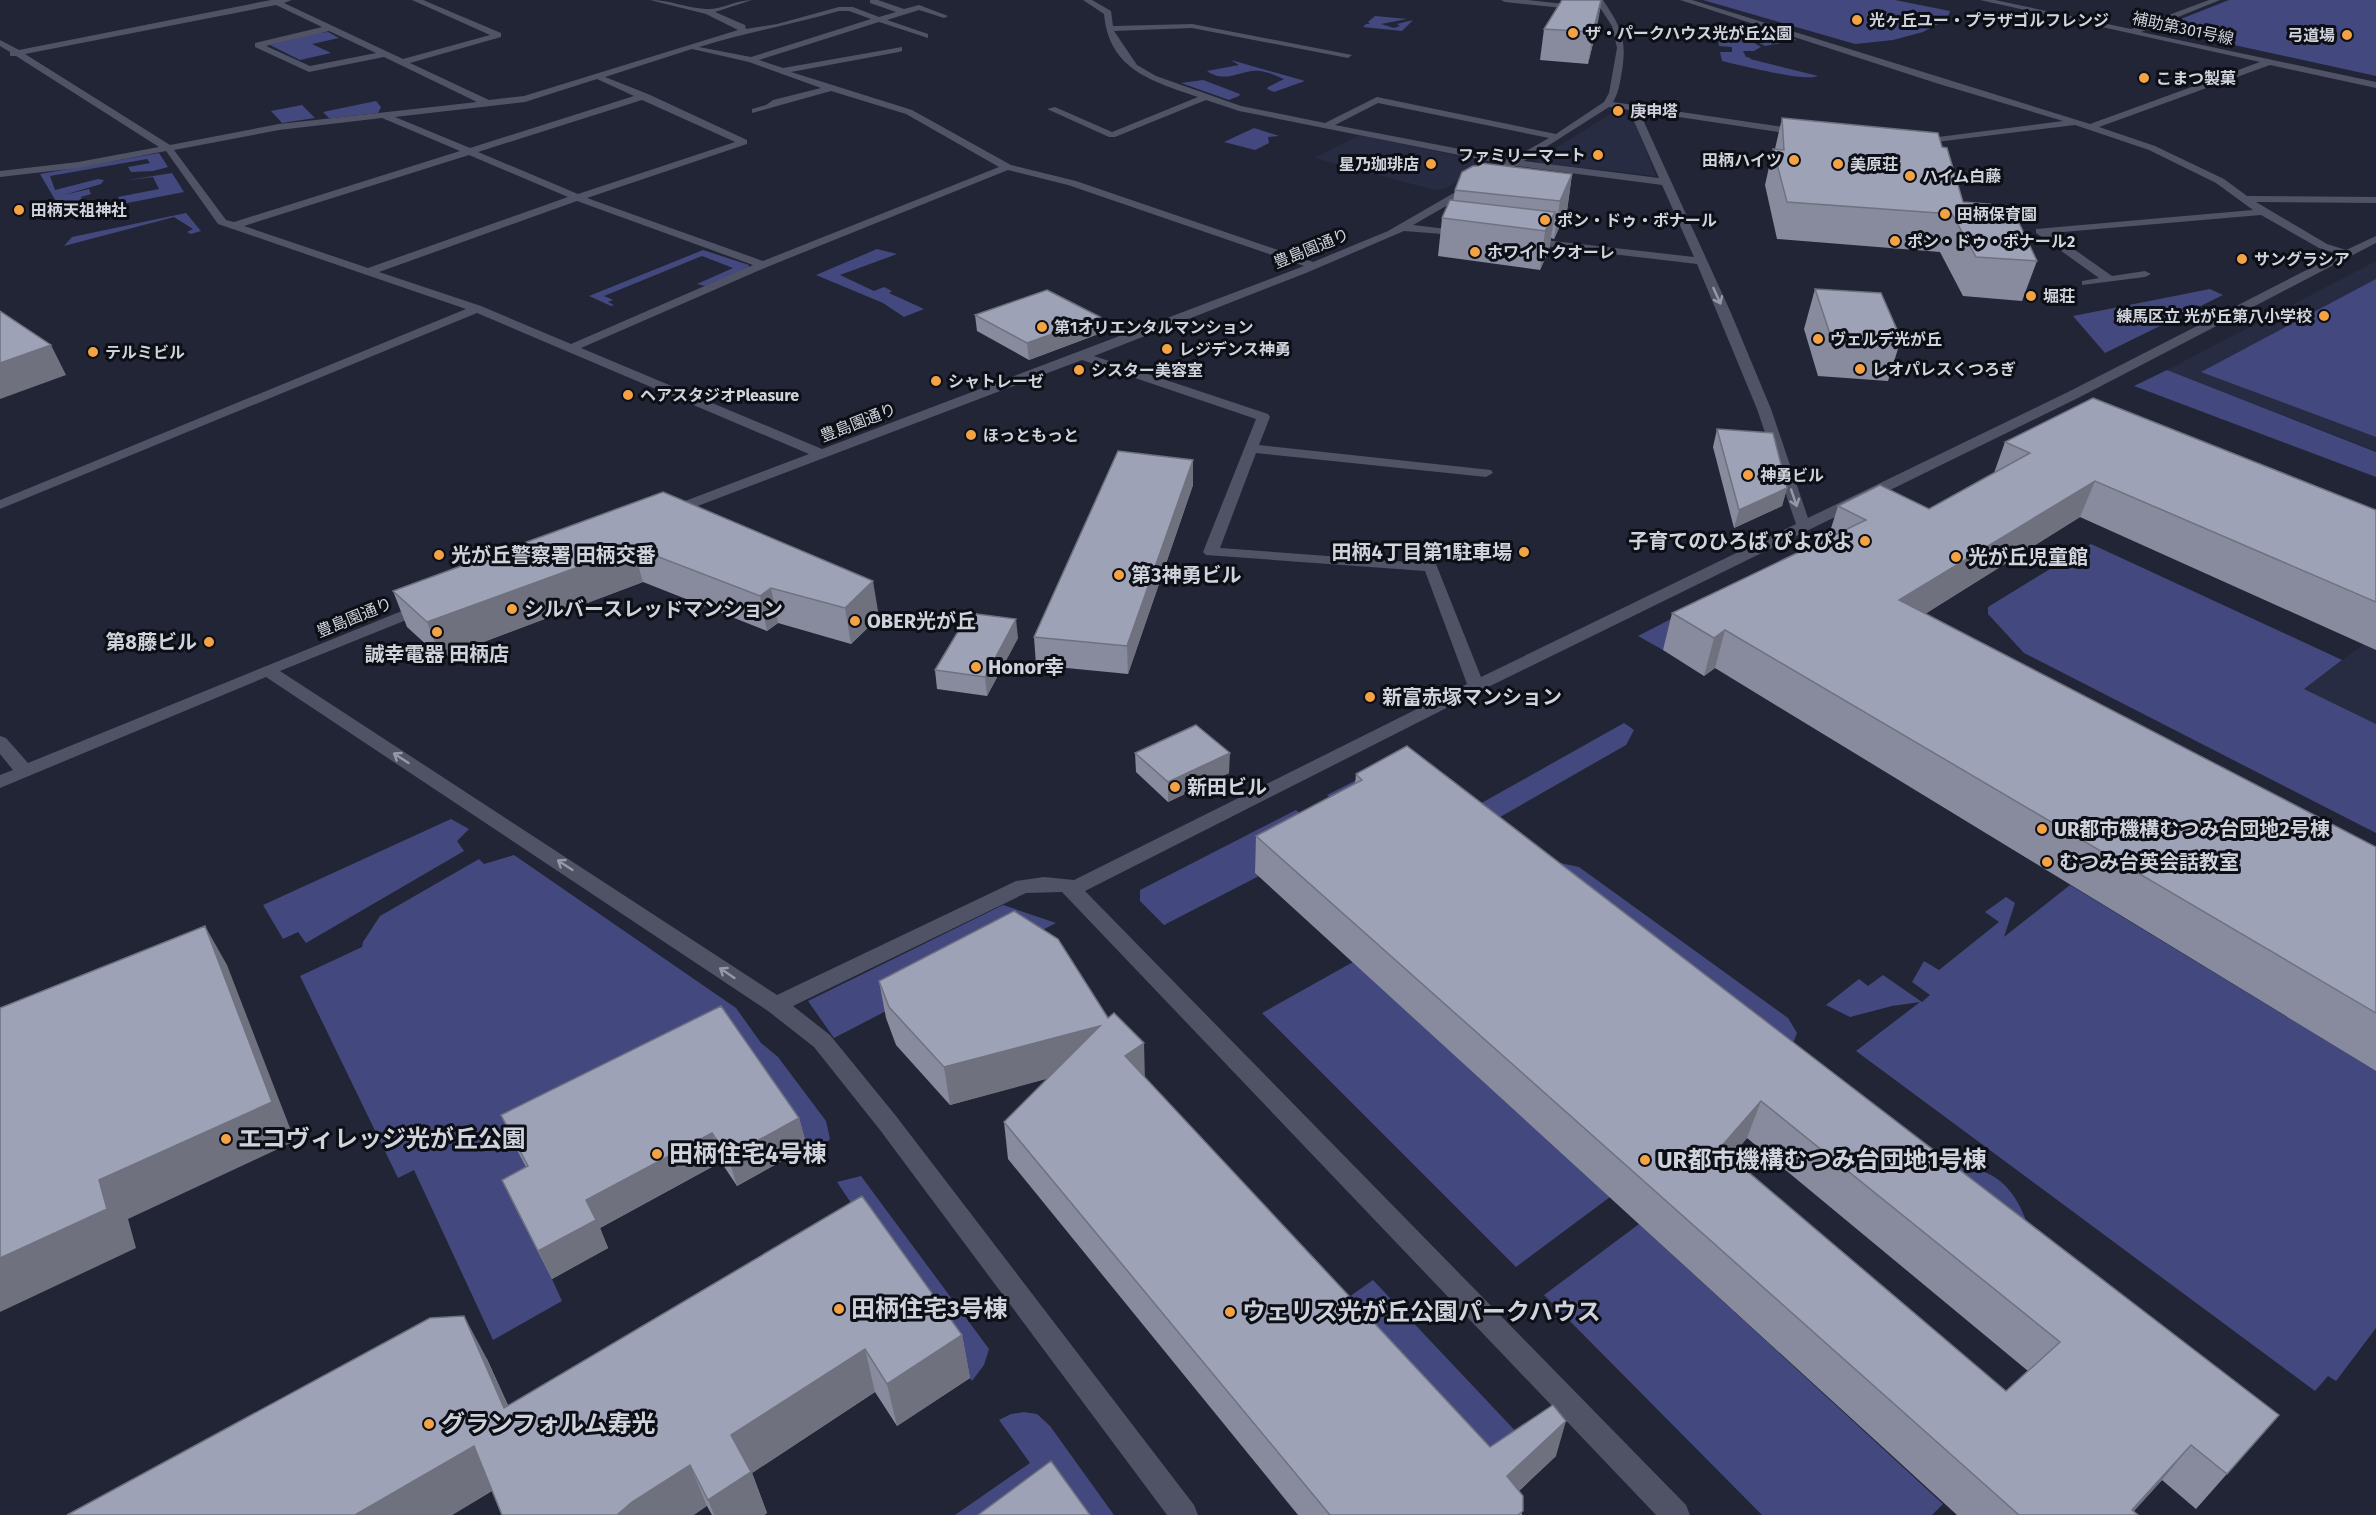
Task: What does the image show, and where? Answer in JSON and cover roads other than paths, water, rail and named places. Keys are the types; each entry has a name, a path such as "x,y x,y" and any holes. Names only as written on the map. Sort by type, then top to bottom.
{"street":[{"path":"0,57 288,0"},
{"path":"403,62 498,35 416,0"},
{"path":"654,0 708,12 742,27 740,32"},
{"path":"708,12 748,0"},
{"path":"1087,0 1108,13 1109,29 1134,67 1153,78 1205,97 1248,110 1512,162 1665,182"},
{"path":"1505,0 1604,5 1616,26 1620,48 1614,93 1607,104 1816,135"},
{"path":"1684,0 1942,82 2077,122 2152,148 2220,181 2263,212 2324,246 2348,254"},
{"name":"補助第301号線","path":"1983,0 2376,86"},
{"path":"2132,32 2216,0"},
{"path":"274,1 490,105"},
{"path":"873,1 904,12"},
{"path":"751,60 919,7 944,16"},
{"path":"0,174 78,165 252,131 490,105 525,99 600,78 740,32 778,26 839,9 850,9 926,36"},
{"path":"1109,29 1192,26 1348,56"},
{"path":"330,28 258,45 309,69 386,54"},
{"path":"0,42 168,148 222,222 477,309 820,454"},
{"path":"692,48 751,60 916,115 1007,166 1072,183 1314,266"},
{"path":"783,71 899,49"},
{"path":"2091,127 2269,62"},
{"path":"368,272 579,197 744,142 645,96 600,78"},
{"path":"755,111 769,107 776,102 833,88"},
{"path":"233,226 645,96"},
{"path":"1052,110 1112,135 1205,97"},
{"path":"1328,125 1377,100 1558,137"},
{"name":"豊島園通り","path":"658,516 1314,266 1401,227 1558,137 1607,104"},
{"path":"1633,109 1764,410 1804,526"},
{"path":"384,116 579,197 764,265"},
{"path":"1899,144 2077,122"},
{"path":"572,348 764,265 1007,166"},
{"path":"2245,199 2376,200"},
{"path":"2109,279 2040,231 2263,212"},
{"path":"1401,227 1471,235"},
{"path":"1071,890 1476,686 2073,395 2376,239"},
{"path":"1517,240 1701,261"},
{"path":"2086,283 2145,274"},
{"path":"0,505 477,309"},
{"path":"1082,356 1263,417 1212,552 1431,567 1476,686"},
{"path":"1251,448 1486,473"},
{"name":"豊島園通り","path":"0,782 267,670 441,601"},
{"path":"267,670 776,1005 822,1041 888,1123 1184,1515"},
{"path":"0,742 25,772"},
{"path":"776,1005 1023,886 1067,885 1676,1515"}],"place":[{"name":"光ヶ丘ユー・プラザゴルフレンジ","path":"1857,20"},
{"name":"ザ・パークハウス光が丘公園","path":"1573,33"},
{"name":"弓道場","path":"2347,35"},
{"name":"こまつ製菓","path":"2144,78"},
{"name":"庚申塔","path":"1618,111"},
{"name":"ファミリーマート","path":"1598,155"},
{"name":"田柄ハイツ","path":"1794,160"},
{"name":"星乃珈琲店","path":"1431,164"},
{"name":"美原荘","path":"1838,164"},
{"name":"ハイム白藤","path":"1910,176"},
{"name":"田柄天祖神社","path":"19,210"},
{"name":"田柄保育園","path":"1945,214"},
{"name":"ポン・ドゥ・ボナール","path":"1545,220"},
{"name":"ポン・ドゥ・ボナール2","path":"1895,241"},
{"name":"ホワイトクオーレ","path":"1475,252"},
{"name":"サングラシア","path":"2242,259"},
{"name":"堀荘","path":"2031,296"},
{"name":"練馬区立 光が丘第八小学校","path":"2324,316"},
{"name":"第1オリエンタルマンション","path":"1042,327"},
{"name":"ヴェルデ光が丘","path":"1818,339"},
{"name":"レジデンス神勇","path":"1167,349"},
{"name":"テルミビル","path":"93,352"},
{"name":"レオパレスくつろぎ","path":"1860,369"},
{"name":"シスター美容室","path":"1079,370"},
{"name":"シャトレーゼ","path":"936,381"},
{"name":"ヘアスタジオPleasure","path":"628,395"},
{"name":"ほっともっと","path":"971,435"},
{"name":"神勇ビル","path":"1748,475"},
{"name":"子育てのひろば ぴよぴよ","path":"1865,541"},
{"name":"田柄4丁目第1駐車場","path":"1524,552"},
{"name":"光が丘警察署 田柄交番","path":"439,555"},
{"name":"光が丘児童館","path":"1956,557"},
{"name":"第3神勇ビル","path":"1119,575"},
{"name":"シルバースレッドマンション","path":"512,609"},
{"name":"OBER光が丘","path":"855,621"},
{"name":"誠幸電器 田柄店","path":"437,632"},
{"name":"第8藤ビル","path":"209,642"},
{"name":"Honor幸","path":"976,667"},
{"name":"新富赤塚マンション","path":"1370,697"},
{"name":"新田ビル","path":"1175,787"},
{"name":"UR都市機構むつみ台団地2号棟","path":"2042,829"},
{"name":"むつみ台英会話教室","path":"2047,862"},
{"name":"エコヴィレッジ光が丘公園","path":"226,1139"},
{"name":"田柄住宅4号棟","path":"657,1154"},
{"name":"UR都市機構むつみ台団地1号棟","path":"1645,1160"},
{"name":"田柄住宅3号棟","path":"839,1309"},
{"name":"ウェリス光が丘公園パークハウス","path":"1230,1312"},
{"name":"グランフォルム寿光","path":"429,1424"}]}
